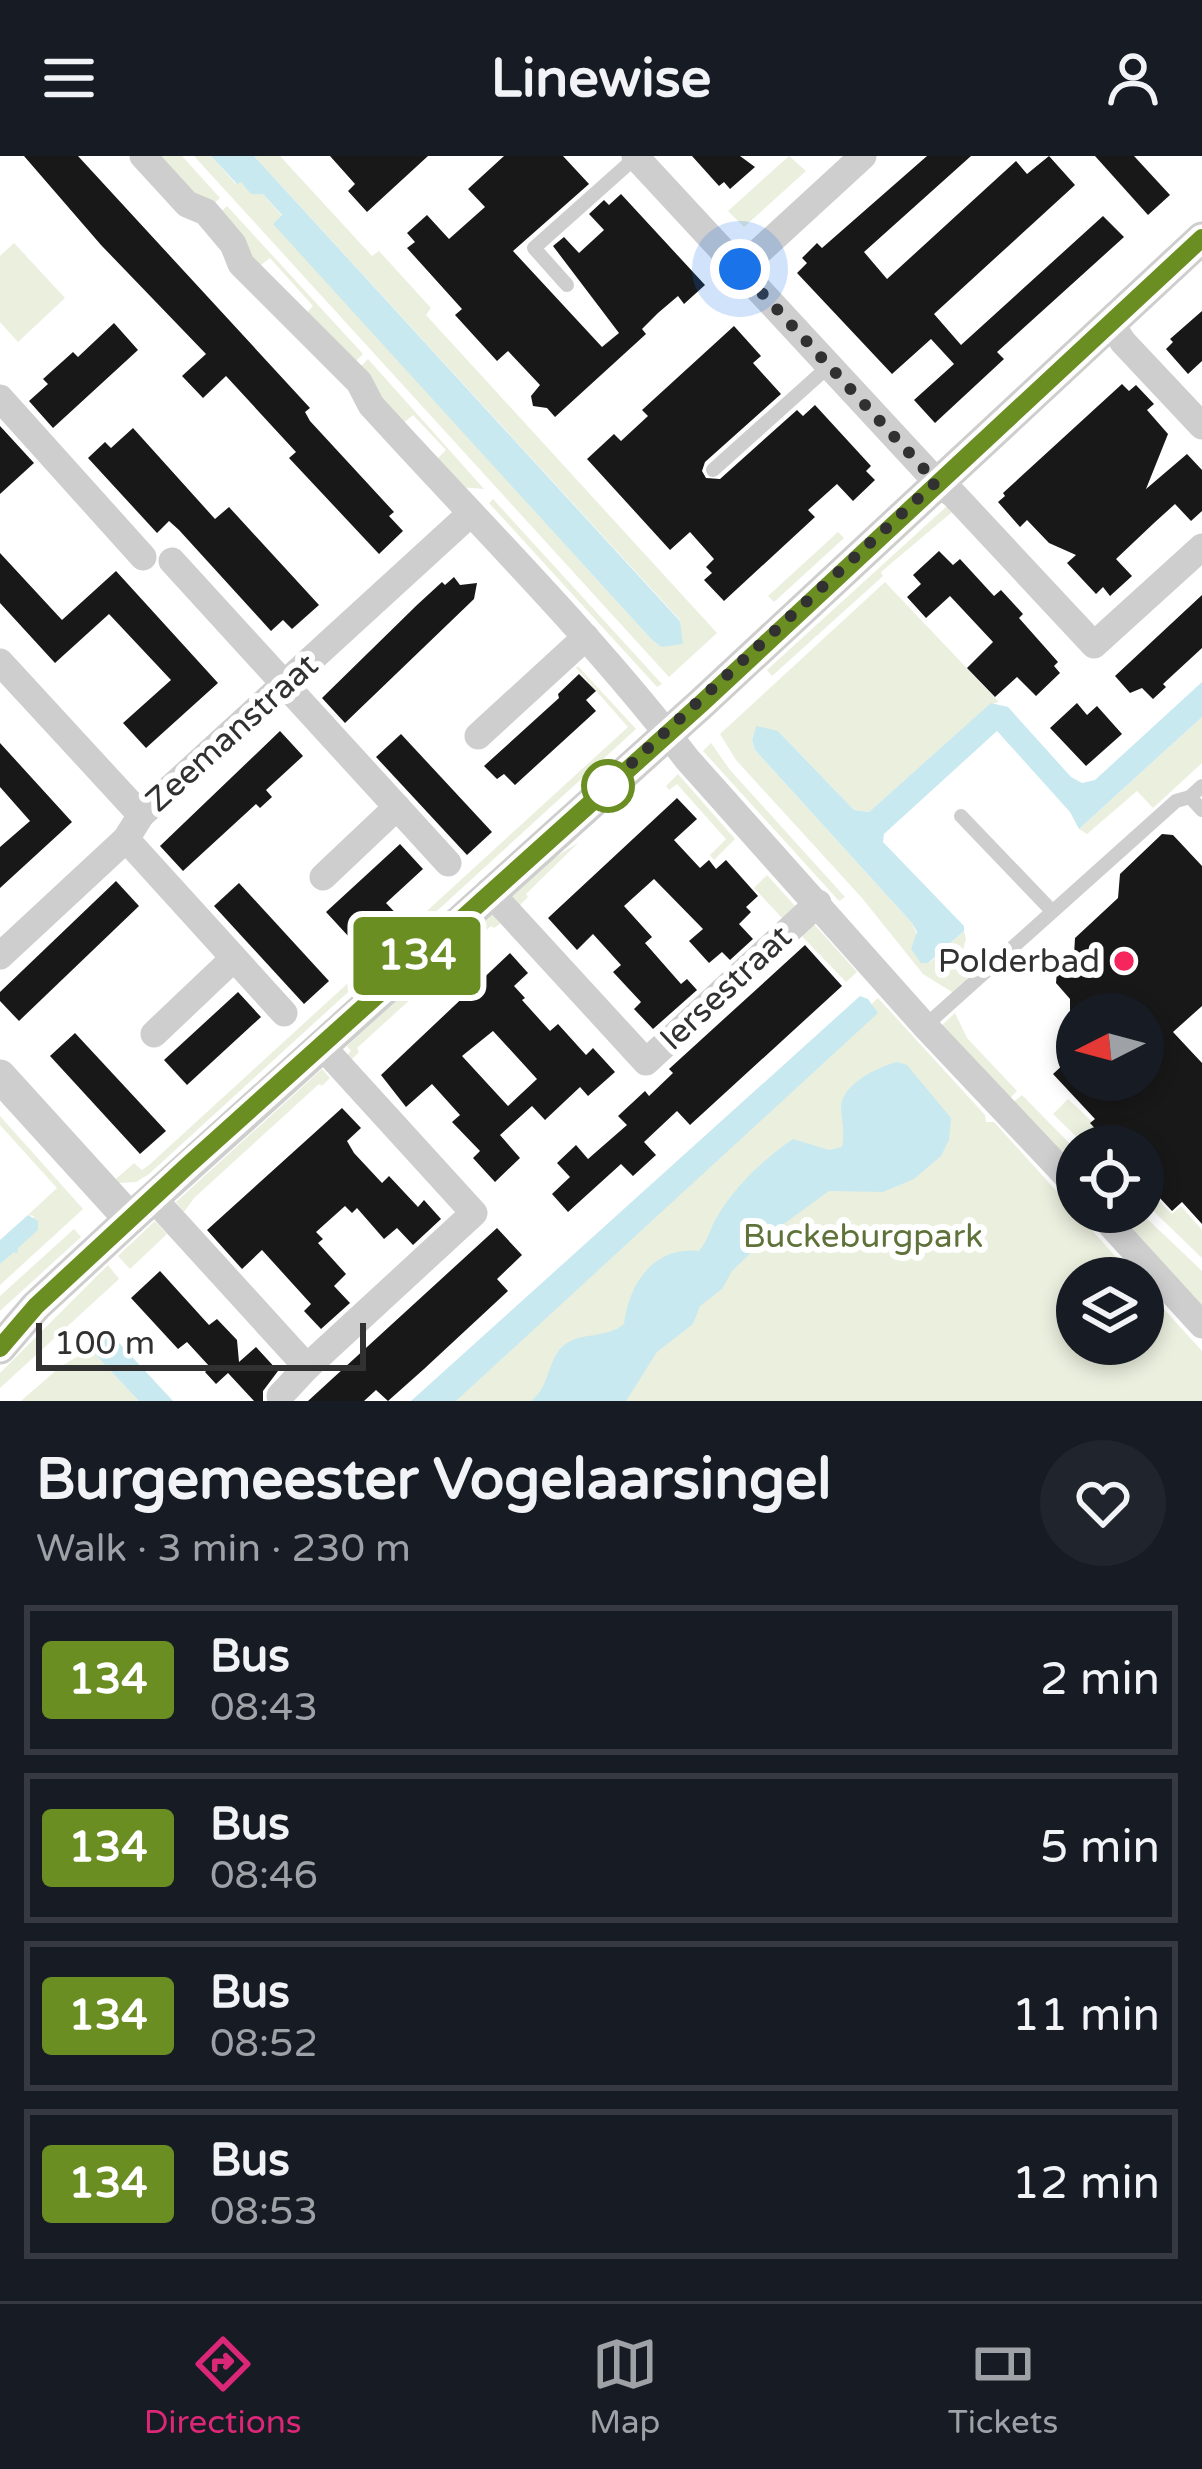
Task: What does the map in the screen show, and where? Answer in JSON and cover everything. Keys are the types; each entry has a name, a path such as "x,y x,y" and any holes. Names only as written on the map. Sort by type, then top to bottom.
{"street":[{"name":"Iersestraat","path":"142,156 187,204 206,212 233,244 241,264 311,338 332,352 371,405 586,638 925,1027 1056,1165"},
{"path":"635,156 936,482 955,495 1094,645 1202,547"},
{"path":"740,269 863,156"},
{"path":"0,1348 36,1306 141,1208 668,733 1202,238"},
{"path":"1110,322 1202,426"},
{"path":"0,398 143,556"},
{"name":"Zeemanstraat","path":"0,956 470,514"},
{"path":"172,561 448,863"},
{"path":"478,736 586,638"},
{"path":"0,662 233,959 284,1013"},
{"path":"323,877 397,807"},
{"name":"Iersestraat","path":"489,891 646,1062 818,903"},
{"path":"154,1034 233,959"},
{"path":"280,1396 474,1214 320,1044"},
{"path":"0,1076 307,1367"},
{"path":"1119,1233 1202,1325"}],"lane":[{"path":"567,285 534,248 635,156"},
{"path":"712,470 830,365"},
{"path":"925,1027 1176,801 1196,791 1202,810"},
{"path":"961,816 1052,911"}],"green space":[{"path":"154,156 182,156 220,198 211,206 197,200"},
{"path":"194,156 211,156 236,184 240,181 263,194 282,216 274,224 652,640 661,647 680,640 680,620 254,156 280,156 372,256 379,251 431,308 426,315 717,633 669,677"},
{"path":"789,156 806,171 744,227 728,211"},
{"path":"227,206 363,354 353,364 302,318 313,306 270,258 257,268 218,214"},
{"path":"14,243 65,298 18,342 0,322 0,256"},
{"path":"368,359 484,489 459,487 434,462 446,450 413,415 401,425 358,369"},
{"path":"493,499 662,684 657,687 489,503"},
{"path":"947,506 952,512 772,676 767,670"},
{"path":"838,532 844,538 774,602 768,596"},
{"path":"885,582 999,702 991,704 869,812 854,810 778,731 755,731 752,742 912,923 929,963 964,931 963,950 973,973 952,992 923,974 862,898 736,760 720,734"},
{"path":"578,666 636,729 149,1174 136,1182 119,1183 116,1179 134,1163 142,1170 149,1165 628,727"},
{"path":"1202,717 1202,763 1153,808 1137,791 1087,834 1079,829"},
{"path":"711,743 845,897 839,901 703,751"},
{"path":"678,774 735,839 714,860 710,855 726,839 677,784 669,790 666,786"},
{"path":"579,842 518,907 510,897 548,862"},
{"path":"767,875 796,907 783,919 754,888"},
{"path":"492,913 501,923 491,926 357,1048 359,1052 349,1062 347,1046"},
{"path":"813,923 857,972 846,982 798,932"},
{"name":"Buckeburgpark","path":"878,998 985,1115 986,1122 994,1122 1056,1191 1056,1233 1094,1233 1116,1257 1056,1257 1056,1365 1164,1365 1164,1309 1202,1351 1202,1401 444,1401"},
{"path":"955,1013 967,1038 1017,1091 1007,1101 941,1026"},
{"path":"322,1069 330,1078 184,1212 176,1202"},
{"path":"1022,1095 1056,1130 1056,1152 1055,1152 1010,1105"},
{"path":"1070,1101 1095,1125 1064,1125 1053,1114"},
{"path":"0,1116 83,1209 0,1285 0,1264 17,1248 34,1216 28,1215 57,1188 0,1125"},
{"path":"1164,1205 1172,1214 1181,1206 1202,1230 1202,1258 1164,1221"},
{"path":"155,1221 167,1234 130,1269 118,1256"},
{"path":"74,1229 81,1237 0,1311 0,1296"},
{"path":"1127,1233 1162,1233 1202,1271 1202,1315 1164,1273 1164,1257 1149,1257"},
{"path":"108,1265 119,1279 0,1388 0,1373"},
{"path":"90,1349 139,1401 21,1401 60,1367"}],"water":[{"path":"211,156 254,156 680,621 683,644 661,647 652,640 273,224 282,215 263,194 251,194 241,182 237,184"},
{"path":"1202,682 1202,717 1079,829 1070,812 997,731 884,834 883,842 964,926 928,963 921,963 911,949 917,932 912,923 755,750 752,741 756,726 778,731 854,810 869,812 991,703 1008,707 1071,777 1082,783 1095,780"},
{"path":"860,996 878,1013 456,1401 411,1401"},
{"path":"897,1062 907,1065 951,1118 949,1140 941,1156 914,1179 883,1192 829,1191 770,1234 732,1271 722,1289 700,1306 693,1324 657,1352 626,1401 531,1401 560,1349 575,1339 624,1324 646,1270 669,1255 699,1251 732,1195 771,1155 793,1139 829,1150 842,1147 841,1109 847,1092 870,1073"},
{"path":"28,1215 38,1221 38,1230 17,1254 0,1264 0,1240"},
{"path":"94,1331 109,1332 173,1401 139,1401 90,1349"}],"building":[{"path":"24,156 78,156 310,408 305,412 310,421 394,512 389,516 403,531 379,554 289,458 296,452 226,376 203,398 182,376 206,354"},
{"path":"330,156 428,156 367,212 348,191 355,184"},
{"path":"504,156 563,156 589,184 513,251 602,347 619,333 553,246 564,237 579,253 604,230 589,214 604,200 609,205 621,194 705,285 684,304 678,296 658,313 642,329 646,334 555,417 547,408 533,406 531,396 540,385 508,351 497,361 455,315 462,309 407,248 415,242 407,233 427,215 449,239 485,207 468,189"},
{"path":"692,156 740,156 755,167 730,189 724,182 719,186"},
{"path":"927,156 971,156 864,252 887,279 1016,161 1027,174 1049,156 1075,185 934,314 961,345 1103,216 1124,237 997,352 1004,359 935,423 914,400 954,364 931,339 892,374 797,273 807,263 802,258 817,243 822,248"},
{"path":"1095,156 1134,156 1170,195 1148,215"},
{"path":"1202,311 1202,361 1188,374 1166,349 1173,342 1170,339"},
{"path":"114,323 138,350 53,428 29,401 48,384 43,379 73,352 78,357"},
{"path":"734,326 761,356 753,363 781,394 705,462 706,478 720,479 797,410 803,416 815,405 871,466 866,471 875,480 853,501 837,484 808,510 815,517 724,601 704,580 712,573 706,567 714,559 690,532 670,550 587,459 614,434 621,441 648,416 642,410"},
{"path":"1122,384 1129,391 1136,385 1154,404 1147,410 1168,434 1146,489 1187,454 1202,470 1202,511 1191,521 1175,504 1154,523 1116,559 1132,576 1110,596 1103,587 1096,594 1067,563 1076,555 1049,543 1027,520 1020,527 998,502"},
{"path":"0,426 34,463 0,494"},
{"path":"133,428 215,519 229,507 319,605 292,629 283,620 271,631 169,521 157,533 88,458 105,442 111,448"},
{"path":"939,551 953,565 960,559 994,596 1001,590 1058,662 1054,666 1060,673 1036,696 1017,677 995,697 967,668 993,642 950,596 926,618 907,597 921,584 913,575"},
{"path":"0,553 62,620 116,571 218,683 146,748 123,723 171,680 109,614 55,663 0,603"},
{"path":"454,577 460,585 477,583 474,599 345,723 322,698 442,582 445,585"},
{"path":"1202,595 1202,648 1153,699 1142,688 1130,693 1115,676"},
{"path":"579,674 596,691 586,700 596,711 515,785 504,774 497,779 484,766"},
{"path":"1077,703 1087,715 1097,706 1122,734 1086,766 1050,728"},
{"path":"280,731 303,756 266,790 272,797 260,808 256,804 183,871 160,846"},
{"path":"401,734 492,832 467,855 376,757"},
{"path":"0,743 72,822 0,888 0,847 30,821 0,787"},
{"path":"677,798 697,819 674,840 700,868 709,860 716,869 726,860 758,896 746,907 751,912 739,924 753,939 730,960 722,952 709,963 689,941 703,929 654,879 624,906 652,937 645,943 681,984 687,979 697,990 653,1029 634,1009 641,1002 613,972 621,965 593,934 577,950 548,918"},
{"path":"1162,834 1173,835 1202,866 1202,1006 1173,1032 1202,1063 1202,1224 1182,1202 1172,1211 1164,1202 1164,1125 1092,1125 1095,1119 1078,1101 1164,1101 1164,993 1065,993 1056,983 1057,971 1074,955 1075,938 1118,898 1120,874"},
{"path":"400,844 423,869 386,903 409,927 397,938 374,914 349,937 326,912"},
{"path":"116,881 139,906 19,1021 0,1001 0,992"},
{"path":"239,883 329,981 304,1004 214,906"},
{"path":"805,945 842,986 690,1125 677,1111 644,1142 656,1155 633,1176 621,1164 568,1212 552,1194 570,1177 557,1163 576,1145 588,1159 627,1125 618,1116 645,1091 649,1096 673,1073 669,1069"},
{"path":"510,953 528,973 514,986 522,1000 550,1031 558,1024 586,1055 593,1048 615,1072 588,1096 580,1087 545,1120 532,1106 500,1135 520,1158 495,1182 473,1158 480,1151 452,1122 460,1115 432,1084 406,1107 381,1075","holes":["493,1031 537,1079 508,1106 462,1056"]},
{"path":"238,992 261,1017 187,1085 164,1060"},
{"path":"75,1033 166,1131 140,1154 50,1056"},
{"path":"342,1108 361,1128 347,1141 354,1153 382,1183 389,1176 418,1207 424,1200 441,1219 413,1245 397,1228 384,1239 357,1208 352,1213 345,1206 316,1232 323,1239 318,1243 346,1274 334,1286 350,1303 321,1329 304,1311 311,1304 262,1250 242,1269 207,1230"},
{"path":"497,1228 522,1255 497,1279 508,1291 424,1369 388,1401 376,1390 364,1401 308,1401"},
{"path":"160,1271 209,1325 217,1319 237,1340 239,1362 256,1347 278,1371 263,1391 263,1401 254,1401 228,1373 216,1384 205,1372 210,1367 187,1342 178,1349 131,1298"}],"bus line":[{"name":"134","path":"0,1348 36,1306 186,1167 702,703 1202,238"}],"place":[{"name":"Polderbad","path":"1124,961"}],"route":[{"path":"608,786 596,796 936,482 740,269"}]}
